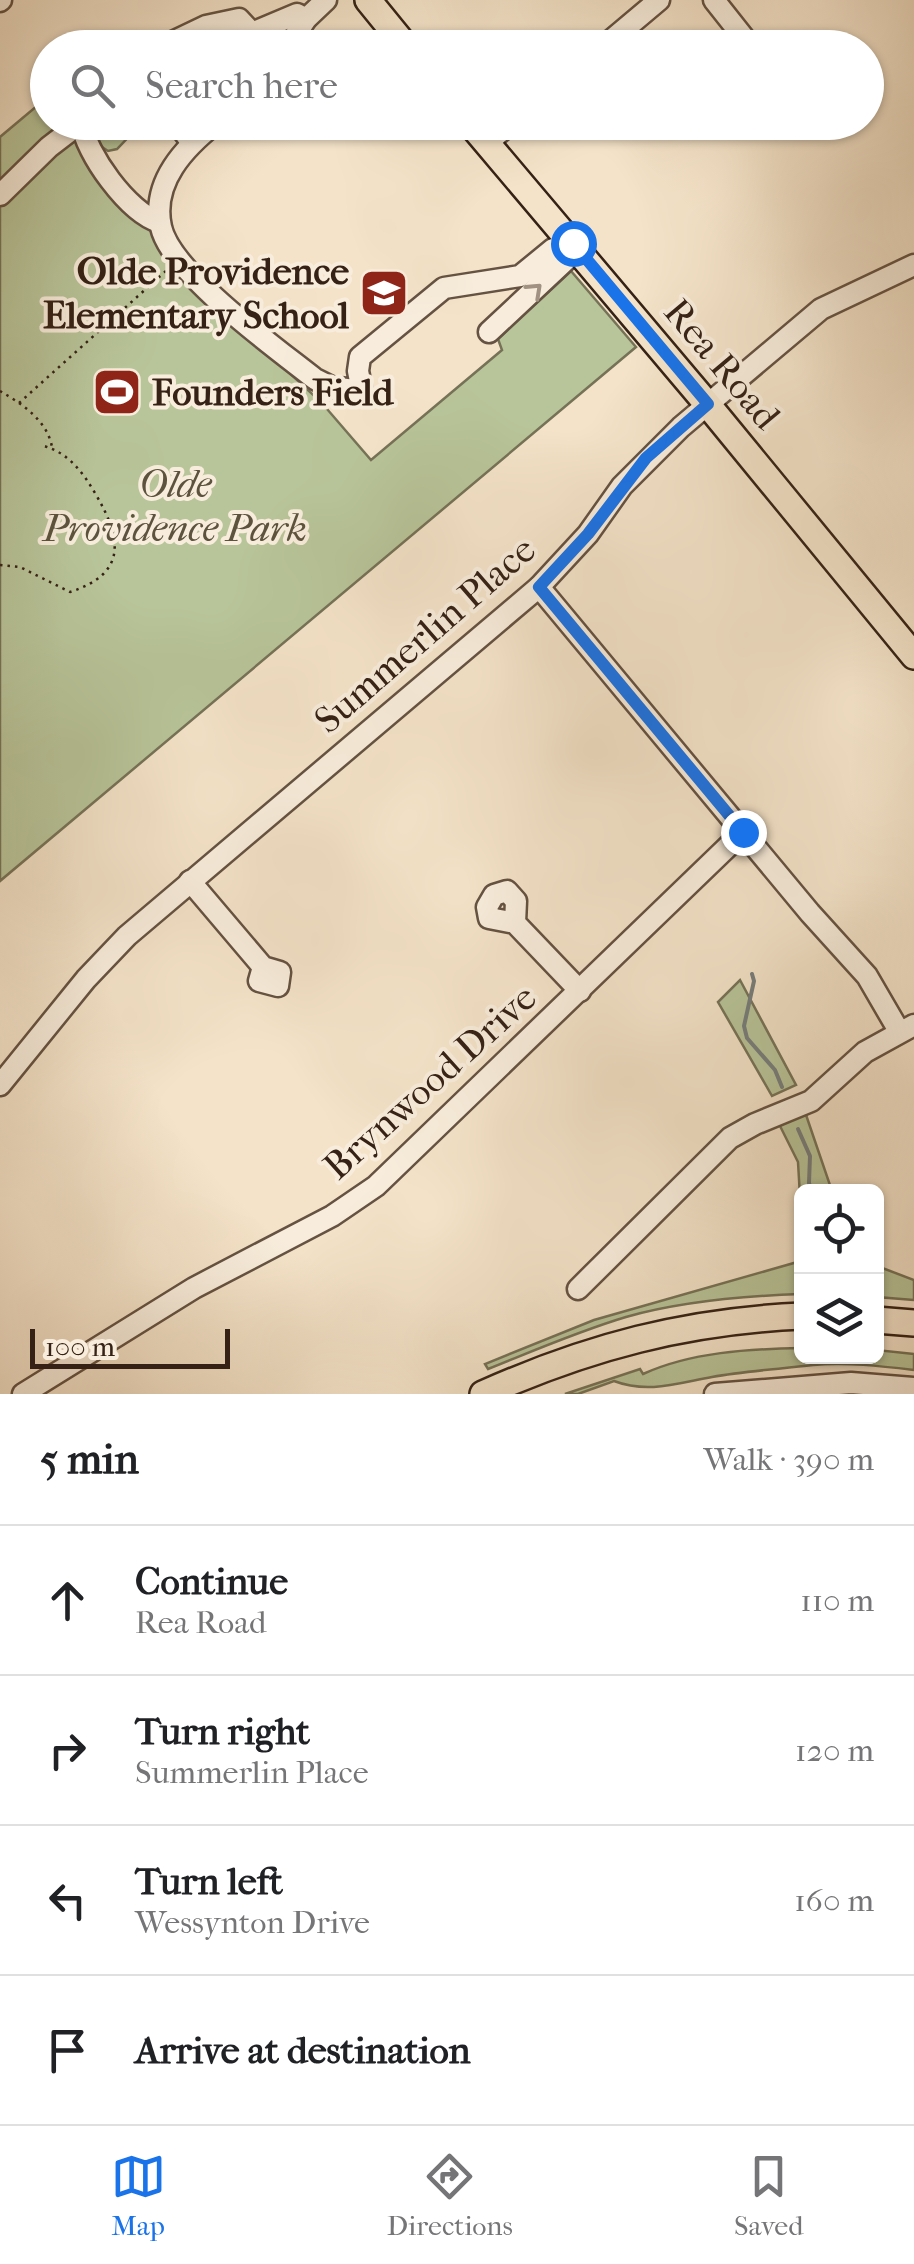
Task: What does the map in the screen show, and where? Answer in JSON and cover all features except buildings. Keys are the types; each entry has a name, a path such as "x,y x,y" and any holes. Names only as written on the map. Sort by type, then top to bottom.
{"main road":[{"path":"368,0 392,30"},
{"name":"Rea Road","path":"484,140 708,404 914,656"},
{"path":"516,1394 638,1337 735,1320 794,1316"},
{"path":"884,1321 914,1323"},
{"path":"482,1394 678,1342 794,1330"},
{"path":"884,1334 914,1336"}],"street":[{"path":"299,30 326,0"},
{"path":"623,30 659,0"},
{"path":"714,0 738,30"},
{"path":"266,30 296,14 306,19"},
{"path":"198,30 238,19 243,30"},
{"path":"0,195 58,140"},
{"path":"86,140 111,180 146,218 160,222"},
{"path":"195,140 173,163 163,192 160,222 164,238 213,295 315,379 331,387 362,392 360,357 444,288 520,276 552,249 573,243"},
{"path":"487,144 492,140"},
{"path":"489,332 566,260 573,243"},
{"name":"Summerlin Place","path":"0,1085 113,950 190,880 539,587 588,534 646,458 821,309 914,266"},
{"path":"539,587 907,1028 864,1052 811,1101 730,1138 578,1289"},
{"name":"Brynwood Drive","path":"23,1394 194,1288 354,1202 393,1172 743,832"},
{"path":"190,880 263,967"},
{"path":"514,923 580,991"},
{"path":"718,1394 851,1382 914,1388"}],"path":[{"path":"19,402 180,260"},
{"path":"0,390 30,410 50,436 52,449"},
{"path":"0,565 20,567 70,592 98,578 111,565 117,540 108,516 69,457 44,446"}],"green space":[{"name":"Olde Providence Park","path":"30,112 30,140 77,140 219,308 321,402 371,460 502,350 498,339 571,271 636,347 0,881 0,137"},
{"path":"98,140 126,140 117,149 108,151"},
{"path":"740,980 796,1085 772,1096 718,1002"},
{"path":"804,1109 830,1184 799,1184 798,1162 777,1120"},
{"path":"794,1263 794,1294 669,1307 591,1328 488,1369 485,1364 594,1320"},
{"path":"884,1269 914,1280 914,1300 884,1298"},
{"path":"794,1348 794,1364 851,1364 724,1375 663,1386 639,1387 614,1381 578,1394 565,1394 640,1369 643,1374 700,1356"},
{"path":"884,1351 914,1354 914,1370 851,1364 884,1364"}],"waterway":[{"path":"752,974 754,981 744,1026 747,1038 775,1070 782,1087"},
{"path":"798,1129 810,1156 809,1184"}],"place":[{"name":"Olde Providence Elementary School","path":"384,293"},
{"name":"Founders Field","path":"117,392"}],"route":[{"path":"573,243 708,404 646,458 588,534 539,587 743,832"}]}
